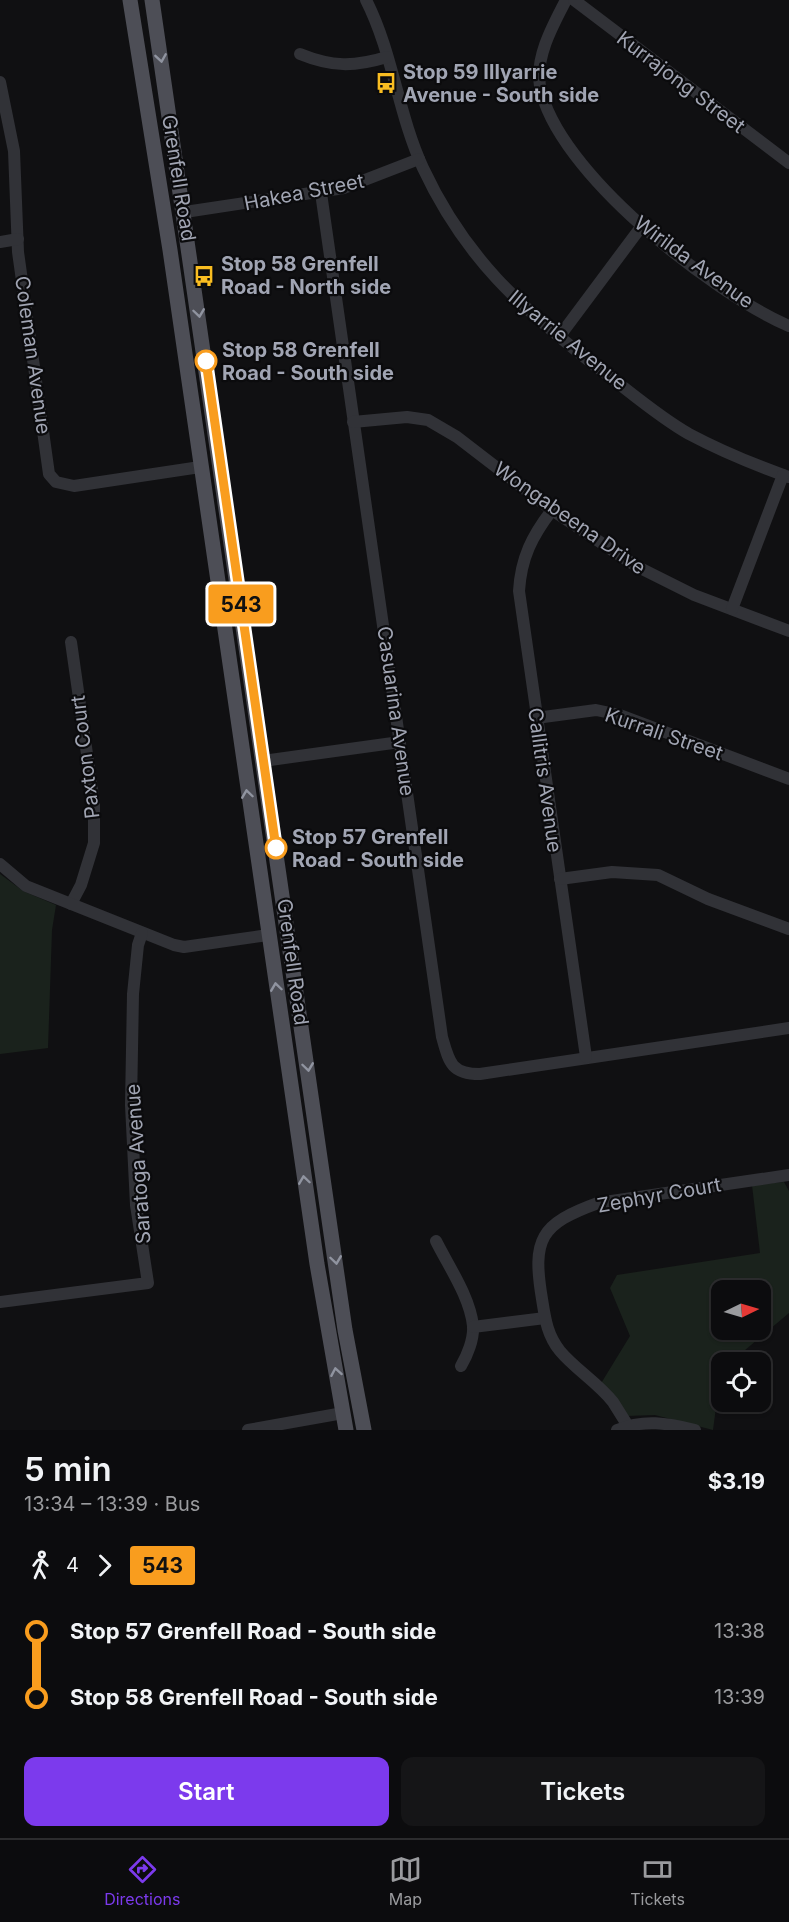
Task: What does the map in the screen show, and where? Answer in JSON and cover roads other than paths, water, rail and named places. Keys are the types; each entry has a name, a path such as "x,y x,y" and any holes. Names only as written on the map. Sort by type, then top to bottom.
{"main road":[{"name":"Grenfell Road","path":"130,0 316,1263 346,1430"},
{"name":"Grenfell Road","path":"152,0 185,212 345,1330 364,1430"},
{"path":"200,467 220,464"},
{"path":"242,764 263,761"},
{"path":"268,935 288,932"}],"street":[{"name":"Illyarrie Avenue","path":"366,0 387,57 419,159 449,218 481,264 540,323 688,433 748,463 786,476"},
{"name":"Wirilda Avenue","path":"566,0 550,31 541,66 540,86 568,147 592,177 641,227 731,293 789,326"},
{"name":"Kurrajong Street","path":"573,0 789,163"},
{"path":"300,54 322,63 341,65 387,57"},
{"name":"Coleman Avenue","path":"0,82 14,151 18,239 49,474 56,482 74,486 200,467"},
{"name":"Hakea Street","path":"185,212 321,193 364,182 419,159"},
{"name":"Casuarina Avenue","path":"321,193 442,1037 452,1067 464,1074 480,1074 789,1028"},
{"path":"559,337 641,227"},
{"path":"0,242 18,239"},
{"name":"Wongabeena Drive","path":"353,422 407,417 428,420 457,437 552,510 636,566 732,609 789,631"},
{"path":"732,609 786,476"},
{"name":"Callitris Avenue","path":"552,510 532,536 520,567 519,591 586,1058"},
{"name":"Paxton Court","path":"71,642 94,803 94,843 81,885 71,904"},
{"name":"Kurrali Street","path":"536,718 596,710 620,715 789,779"},
{"path":"263,761 400,742"},
{"path":"0,864 26,886 142,933 184,947 268,935"},
{"path":"560,879 612,872 658,875 708,899 789,929"},
{"name":"Saratoga Avenue","path":"0,1302 148,1282 136,1205 131,1105 133,994 138,945 142,933"},
{"name":"Zephyr Court","path":"622,1428 612,1401 559,1350 547,1329 537,1259 540,1243 550,1228 569,1214 598,1203 789,1175"},
{"path":"435,1241 464,1296 473,1327 467,1355 461,1366"},
{"path":"473,1327 544,1318"},
{"path":"248,1430 343,1413"},
{"path":"622,1428 655,1422 695,1430"}],"place":[{"name":"Stop 59 Illyarrie Avenue - South side","path":"386,83"},
{"name":"Stop 58 Grenfell Road - North side","path":"204,276"},
{"name":"Stop 58 Grenfell Road - South side","path":"206,361"},
{"name":"Stop 57 Grenfell Road - South side","path":"276,848"}]}
